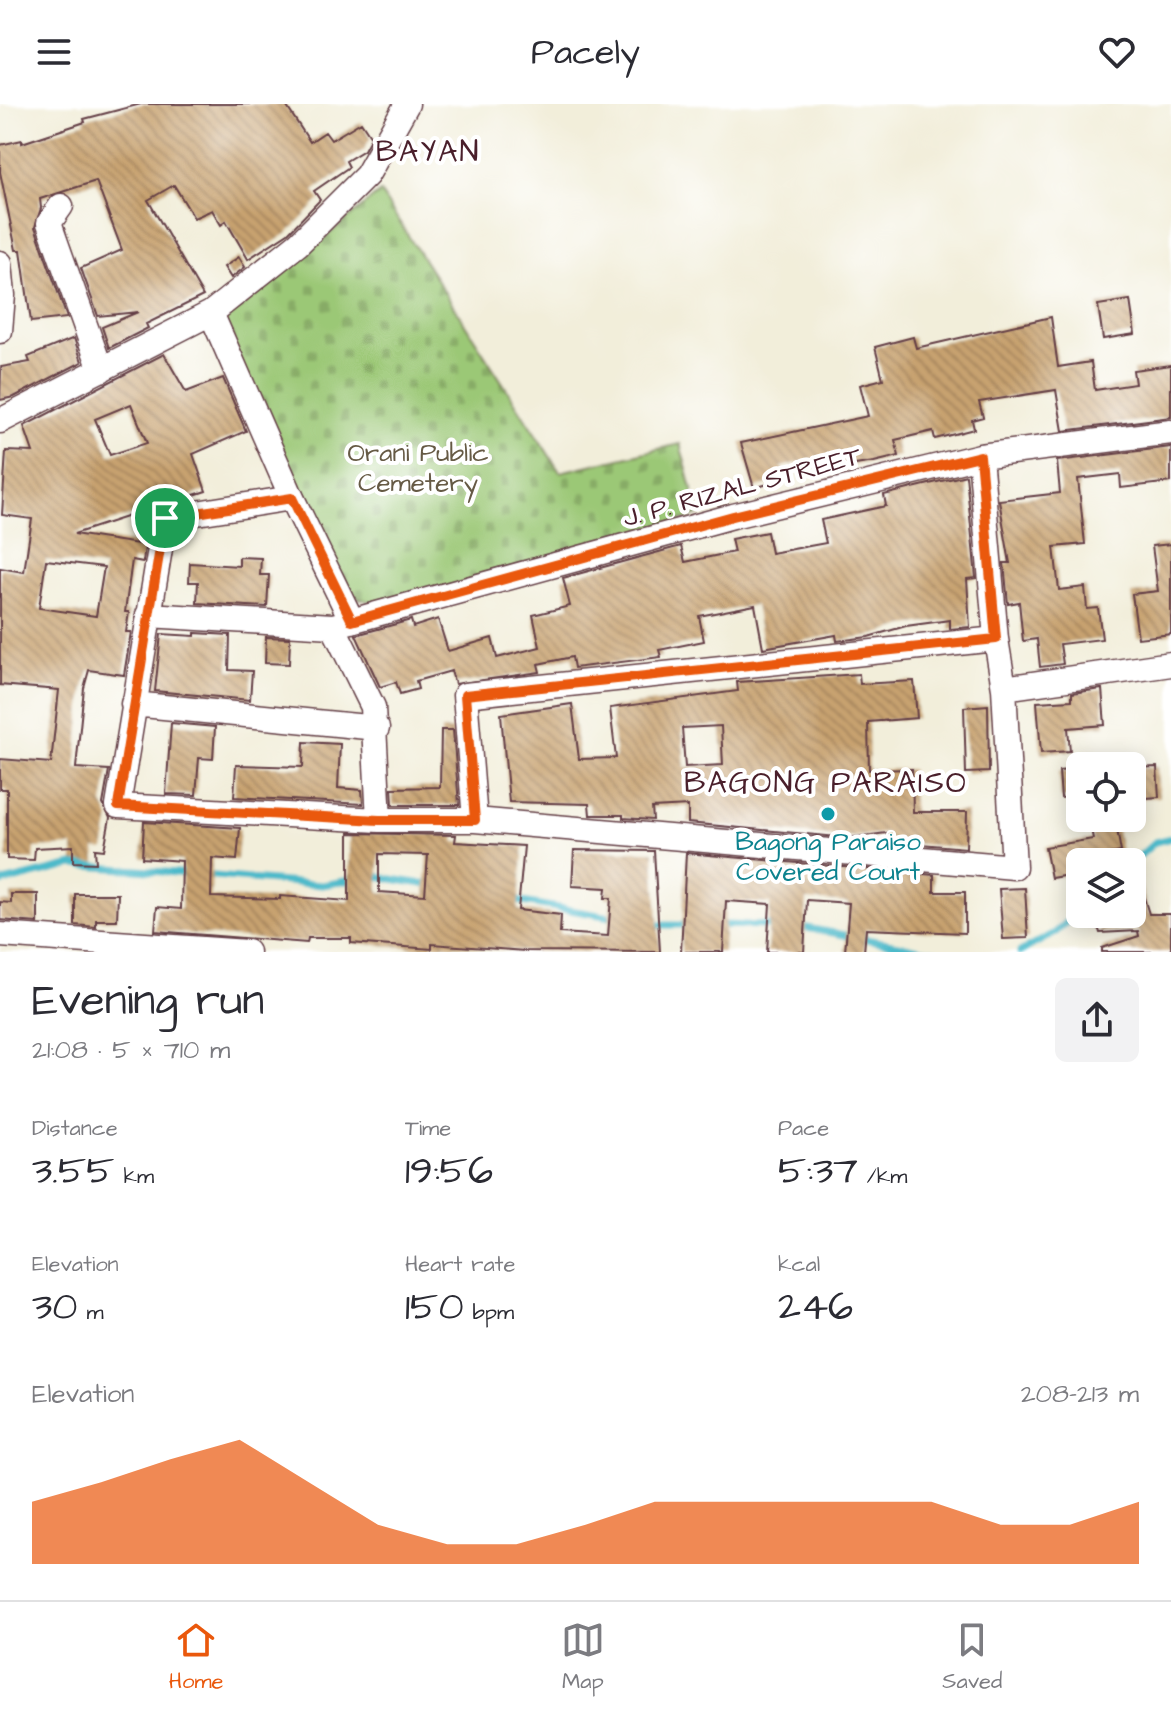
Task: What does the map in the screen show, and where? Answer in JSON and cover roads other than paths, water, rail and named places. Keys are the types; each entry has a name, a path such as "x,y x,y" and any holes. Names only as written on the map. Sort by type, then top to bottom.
{"street":[{"path":"0,421 211,313 298,244 367,175 407,104"},
{"path":"61,206 49,223 101,370"},
{"path":"0,263 3,295 0,331"},
{"path":"211,313 292,498 373,707 377,728 379,820"},
{"name":"J. P. RIZAL STREET","path":"148,615 343,624 733,516 980,456 1171,432"},
{"path":"292,498 165,518 118,806 379,820 475,820 1014,867 1004,688 996,639 980,456"},
{"path":"475,820 465,695 996,639"},
{"path":"1004,688 1171,664"},
{"path":"133,704 377,728"},
{"path":"0,935 247,952"}],"waterway":[{"path":"1146,850 1155,842 1171,838"},
{"path":"0,883 73,865 189,874"},
{"path":"202,875 322,885 357,879"},
{"path":"373,876 435,886"},
{"path":"511,900 617,918"},
{"path":"1020,952 1055,933 1066,923"},
{"path":"652,925 692,925"},
{"path":"716,925 776,926"},
{"path":"796,926 935,952"}],"place":[{"name":"Bagong Paraiso Covered Court","path":"828,814"}],"district":[{"name":"BAYAN","path":"428,152"},
{"name":"BAGONG PARAISO","path":"826,783"}],"park label":[{"name":"Orani Public Cemetery","path":"418,468"}]}
